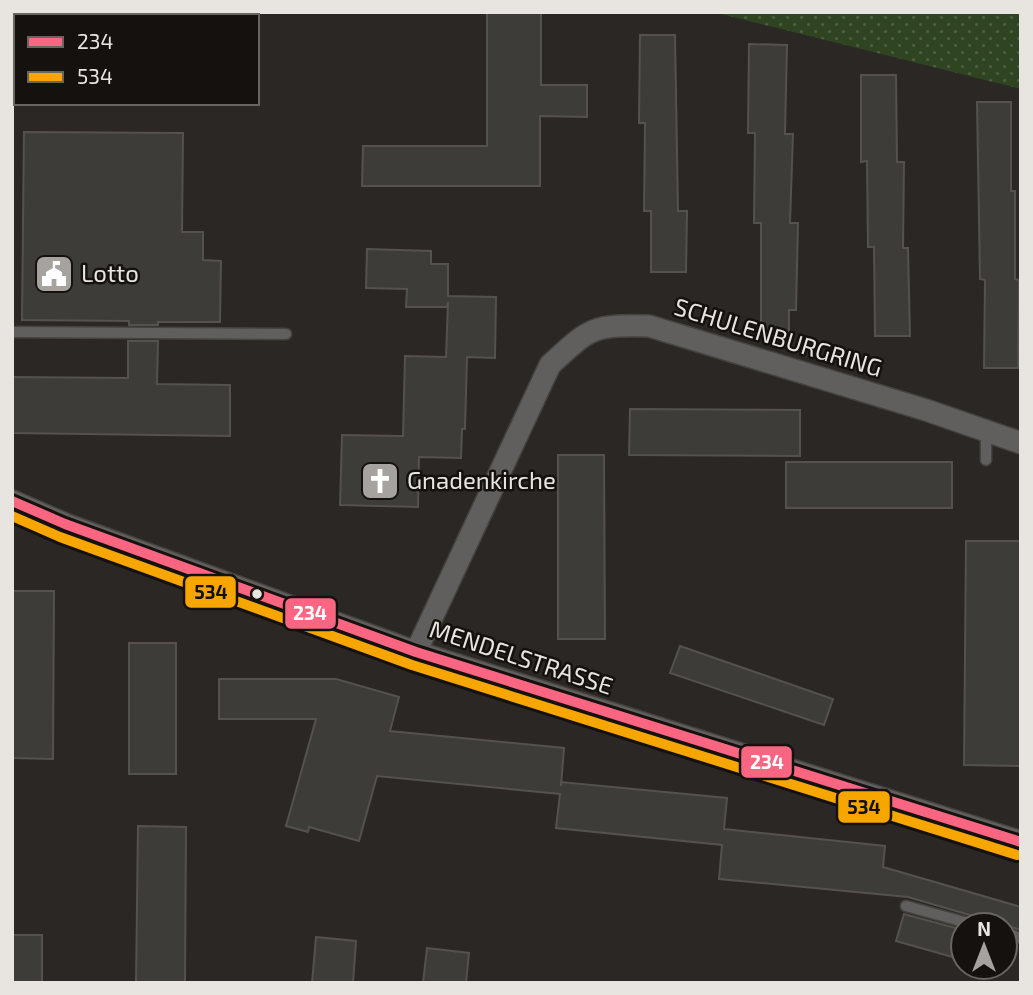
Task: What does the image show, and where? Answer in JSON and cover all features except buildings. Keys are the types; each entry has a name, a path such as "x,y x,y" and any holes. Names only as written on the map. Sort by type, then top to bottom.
{"street":[{"name":"SCHULENBURGRING","path":"416,652 550,365 589,330 617,325 649,326 1021,443"},
{"name":"MENDELSTRASSE","path":"12,501 65,524 416,652 1021,842"}],"lane":[{"path":"12,332 286,334"},
{"path":"986,431 986,460"},
{"path":"906,906 949,918"}],"green space":[{"path":"713,12 1021,12 1021,89"}],"transit line":[{"name":"234","path":"12,501 65,524 416,652 1021,842"},
{"name":"534","path":"12,516 60,537 412,665 1017,855"}],"place":[{"name":"Lotto","path":"54,274"},
{"name":"Gnadenkirche","path":"380,481"}]}
